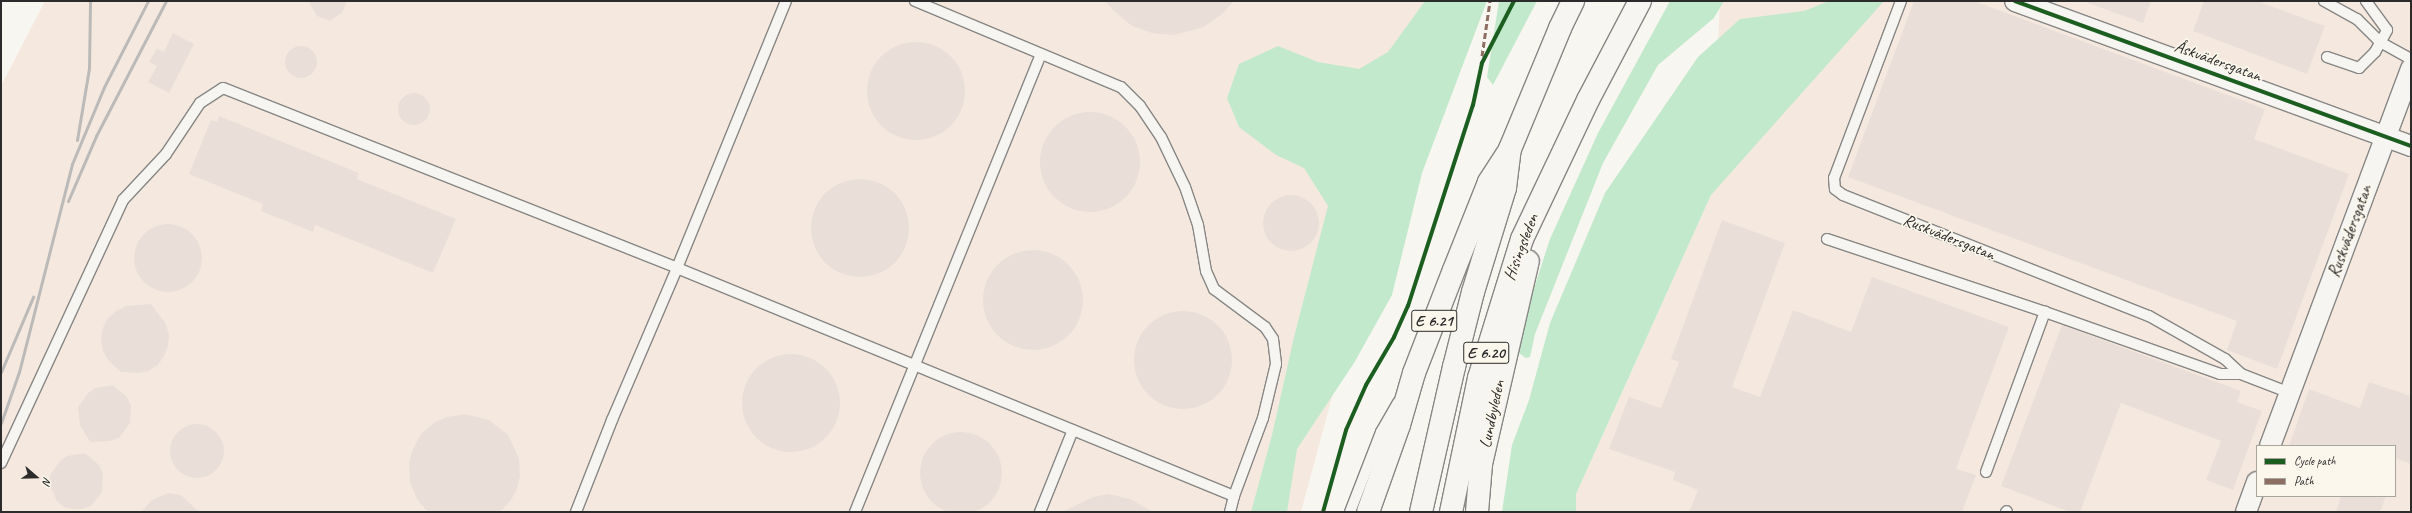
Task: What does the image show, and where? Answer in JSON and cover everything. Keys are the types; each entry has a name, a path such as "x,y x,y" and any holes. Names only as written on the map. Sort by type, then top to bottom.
{"highway":[{"name":"Hisingsleden","path":"1422,512 1456,359 1505,188 1510,149 1573,1"},
{"name":"Hisingsleden","path":"1451,512 1479,378 1519,247 1540,199 1640,1"},
{"name":"E 6.21","path":"1368,512 1397,430 1414,373 1489,182 1510,149"},
{"name":"Lundbyleden","path":"1477,512 1481,464 1533,240 1540,199"}],"street":[{"name":"Åskvädersgatan","path":"2015,1 2411,146"},
{"name":"Ruskvädersgatan","path":"2270,445 2411,69"},
{"path":"2246,512 2256,485"}],"lane":[{"path":"576,512 612,420 677,268 786,1"},
{"path":"915,1 1041,55 1121,87 1140,106 1161,137 1185,187 1198,225 1206,271 1214,289 1265,327 1273,339 1276,364 1264,418 1234,496 1230,512"},
{"name":"Ruskvädersgatan","path":"1901,1 1834,178 1835,189 1843,196 2149,316 2225,359 2241,374"},
{"path":"2324,1 2357,19 2380,42 2411,59"},
{"path":"2327,57 2359,68 2375,52 2387,30 2366,1"},
{"path":"855,512 913,365 1041,55"},
{"path":"1,463 123,200 166,154 200,103 223,88 677,268 1234,496"},
{"name":"Ruskvädersgatan","path":"1827,239 2045,312 2220,374 2241,374 2290,393"},
{"path":"1986,472 2045,312"},
{"path":"1350,512 1381,432 1414,373"},
{"path":"1040,512 1073,430"}],"shaded area":[{"path":"45,1 1465,1 1339,371 1301,512 1,512 1,86"},
{"path":"1720,1 2411,1 2411,512 1576,512 1576,494 1711,195"}],"green space":[{"path":"1425,1 1487,1 1422,173 1392,295 1354,363 1297,449 1287,512 1251,512 1272,435 1294,337 1328,206 1304,168 1276,155 1239,127 1227,98 1239,64 1278,46 1318,62 1359,69 1388,52"},
{"path":"1499,1 1537,1 1493,85 1487,77"},
{"path":"1670,1 1724,1 1714,18 1658,65 1603,163 1535,334 1530,357 1526,358 1514,350 1550,239 1598,133"},
{"path":"1829,1 1884,1 1711,195 1576,494 1576,512 1502,512 1512,445 1529,400 1550,323 1605,193 1698,57 1740,19 1804,11"}],"building":[{"path":"308,1 347,1 342,13 330,21 317,16"},
{"path":"1105,1 1234,1 1222,14 1204,27 1174,35 1152,33 1132,26 1115,12"},
{"path":"1914,1 1974,1 2265,109 2254,139 2349,174 2277,369 2227,350 2237,321 1848,177"},
{"path":"2089,1 2151,1 2143,23 2088,3"},
{"path":"2204,1 2257,1 2325,26 2307,74 2193,31"},
{"path":"173,33 194,44 169,93 148,82 157,66 149,62 157,48 164,52"},
{"path":"916,42 935,45 951,56 962,72 965,91 962,110 951,126 935,137 916,140 897,137 881,126 870,110 867,91 870,72 881,56 897,45"},
{"path":"304,46 310,48 315,53 317,62 315,71 310,76 298,78 292,76 287,71 285,59 287,53 292,48"},
{"path":"411,93 417,93 427,100 430,109 429,115 423,122 417,125 411,125 401,118 398,112 398,106 405,96"},
{"path":"1090,112 1109,116 1125,127 1136,143 1140,162 1136,181 1125,197 1109,208 1090,212 1071,208 1055,197 1044,181 1040,162 1044,143 1055,127 1071,116"},
{"path":"219,116 359,173 357,179 456,219 433,273 315,225 313,232 261,211 263,204 189,174 211,120 217,122"},
{"path":"860,179 879,182 895,193 906,209 909,228 906,247 895,263 879,274 860,277 841,274 825,263 814,247 811,228 814,209 825,193 841,182"},
{"path":"1291,195 1302,197 1311,203 1317,212 1319,223 1317,234 1311,243 1302,249 1291,251 1280,249 1271,243 1265,234 1263,223 1265,212 1271,203 1280,197"},
{"path":"1722,220 1785,243 1732,387 1760,397 1793,310 1851,332 1872,277 2009,327 1956,469 1976,475 1962,512 1689,512 1698,490 1673,480 1675,472 1609,449 1629,397 1661,408 1679,362 1671,359"},
{"path":"168,224 181,227 192,234 199,245 202,258 199,271 192,282 181,289 168,292 155,289 144,282 137,271 134,258 137,245 144,234 155,227"},
{"path":"1033,250 1052,254 1068,265 1079,281 1083,300 1079,319 1068,335 1052,346 1033,350 1014,346 998,335 987,319 983,300 987,281 998,265 1014,254"},
{"path":"151,304 166,324 169,335 168,346 164,356 158,365 148,371 137,373 121,372 108,360 103,351 101,340 102,330 107,319 116,311 126,306"},
{"path":"1183,311 1202,314 1218,325 1229,341 1232,360 1229,379 1218,395 1202,406 1183,409 1164,406 1148,395 1137,379 1134,360 1137,341 1148,325 1164,314"},
{"path":"2062,325 2241,391 2237,402 2262,411 2233,490 2206,480 2221,441 2121,403 2080,512 2070,512 2001,486"},
{"path":"791,354 810,357 826,368 837,384 840,403 837,422 826,438 810,449 791,452 772,449 756,438 745,422 742,403 745,384 756,368 772,357"},
{"path":"2369,382 2411,396 2411,464 2396,458 2396,445 2289,445 2309,389 2360,408"},
{"path":"113,385 127,397 131,405 130,423 119,438 110,441 90,442 80,425 78,407 88,393 95,388"},
{"path":"465,414 489,420 508,435 519,458 520,476 517,489 511,500 500,512 428,512 417,499 410,482 409,463 412,451 421,434 435,422 447,417"},
{"path":"192,424 202,424 212,428 220,436 224,446 224,456 220,466 212,474 202,478 192,478 182,474 174,466 170,456 170,446 174,436 182,428"},
{"path":"961,432 977,435 990,444 999,457 1002,473 999,489 990,502 977,511 961,514 945,511 932,502 923,489 920,473 923,457 932,444 945,435"},
{"path":"85,453 99,465 103,473 102,492 91,506 82,509 64,507 57,501 49,484 50,475 60,461 67,456"},
{"path":"168,493 181,495 199,512 141,512 152,500"},
{"path":"1109,494 1130,499 1153,512 1062,512 1093,497"},
{"path":"2341,497 2386,497 2380,512 2336,512"}],"railway":[{"path":"77,140 89,68 90,1"},
{"path":"1,423 19,372 72,164 104,87 148,1"},
{"path":"68,201 96,136 166,1"},
{"path":"1,372 33,297"}],"marked path":[{"path":"1482,56 1490,1"}],"cycle path":[{"path":"1323,512 1346,430 1366,385 1394,337 1408,306 1473,105 1482,63 1514,1"},
{"path":"2015,1 2411,146"}]}
